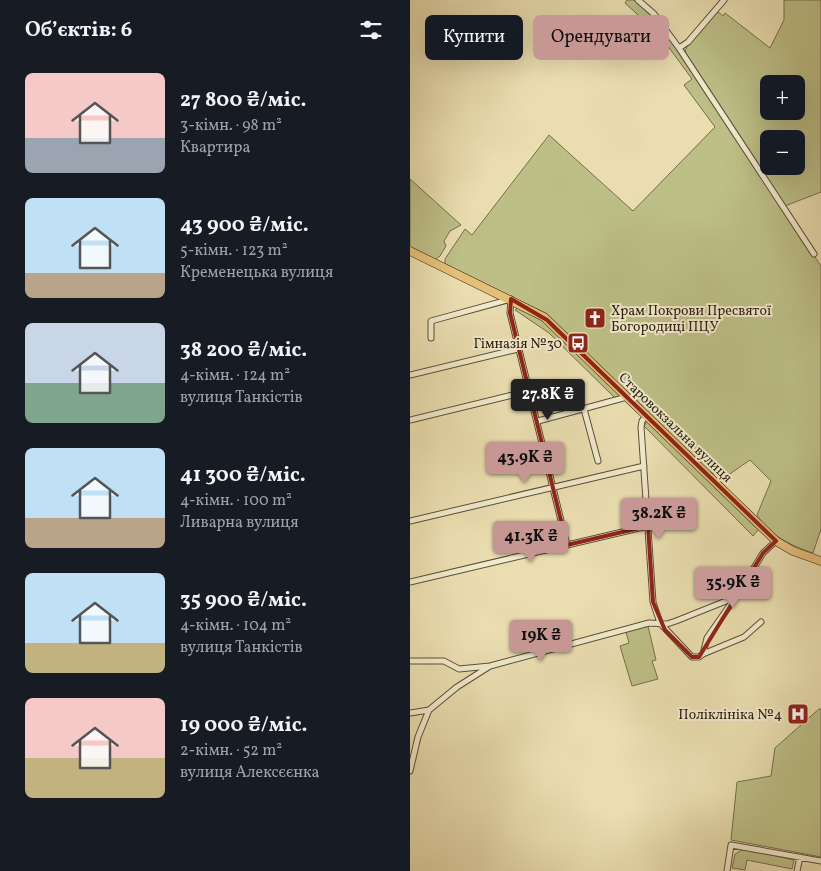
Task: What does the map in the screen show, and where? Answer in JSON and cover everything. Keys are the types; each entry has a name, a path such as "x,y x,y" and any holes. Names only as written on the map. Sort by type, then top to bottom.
{"main road":[{"name":"Старовокзальна вулиця","path":"410,251 511,299 544,317 776,541 793,551 821,561"}],"street":[{"path":"638,0 654,14 680,48 814,254"},
{"path":"680,48 688,42 724,0"},
{"path":"431,338 431,321 511,299 510,313 518,348 568,545"},
{"path":"410,375 518,348"},
{"path":"410,420 529,391"},
{"path":"538,422 627,397"},
{"path":"584,409 598,461"},
{"path":"646,416 642,421 641,427 654,602 660,623 692,656 699,657 744,638 761,622"},
{"path":"410,521 644,466"},
{"path":"410,582 648,526"},
{"path":"703,654 707,638 764,553 776,541"},
{"path":"410,661 444,661 459,669 490,666 595,636 649,623 676,621 736,597"},
{"path":"410,771 418,737 429,710 457,687 490,666"},
{"path":"410,713 429,710"},
{"path":"726,871 731,845 821,861"},
{"path":"797,871 800,857"}],"highlighted area":[{"path":"511,299 547,320 776,541 763,553 699,657 692,657 665,630 653,602 648,526 567,545 510,313"}],"green space":[{"path":"627,0 636,0 650,15 638,15 625,3"},
{"path":"784,0 821,0 821,192 785,206 765,175 805,175 805,130 760,130 760,168 685,52 687,46 717,11 723,16 725,13 770,48 784,20"},
{"path":"669,36 821,266 821,529 813,553 781,539 768,529 757,515 771,481 750,460 724,478 708,471 547,314 445,264 445,259 465,229 472,235 549,135 633,211 715,127 684,85 692,79 669,48"},
{"path":"410,179 461,225 450,231 444,241 446,246 435,260 410,248"},
{"path":"518,307 539,317 621,396 615,398 549,333 515,310"},
{"path":"647,421 759,529 753,536 644,426"},
{"path":"648,626 656,660 652,661 658,679 632,686 620,646 629,643 626,632"},
{"path":"821,709 821,857 731,840 737,782 771,776 775,748"},
{"path":"744,849 794,860 792,869 747,860 745,870 732,868 735,854"}],"place":[{"name":"Храм Покрови Пресвятої Богородиці ПЦУ","path":"595,318"},
{"name":"Гімназія №30","path":"578,343"},
{"name":"Поліклініка №4","path":"798,714"}]}
